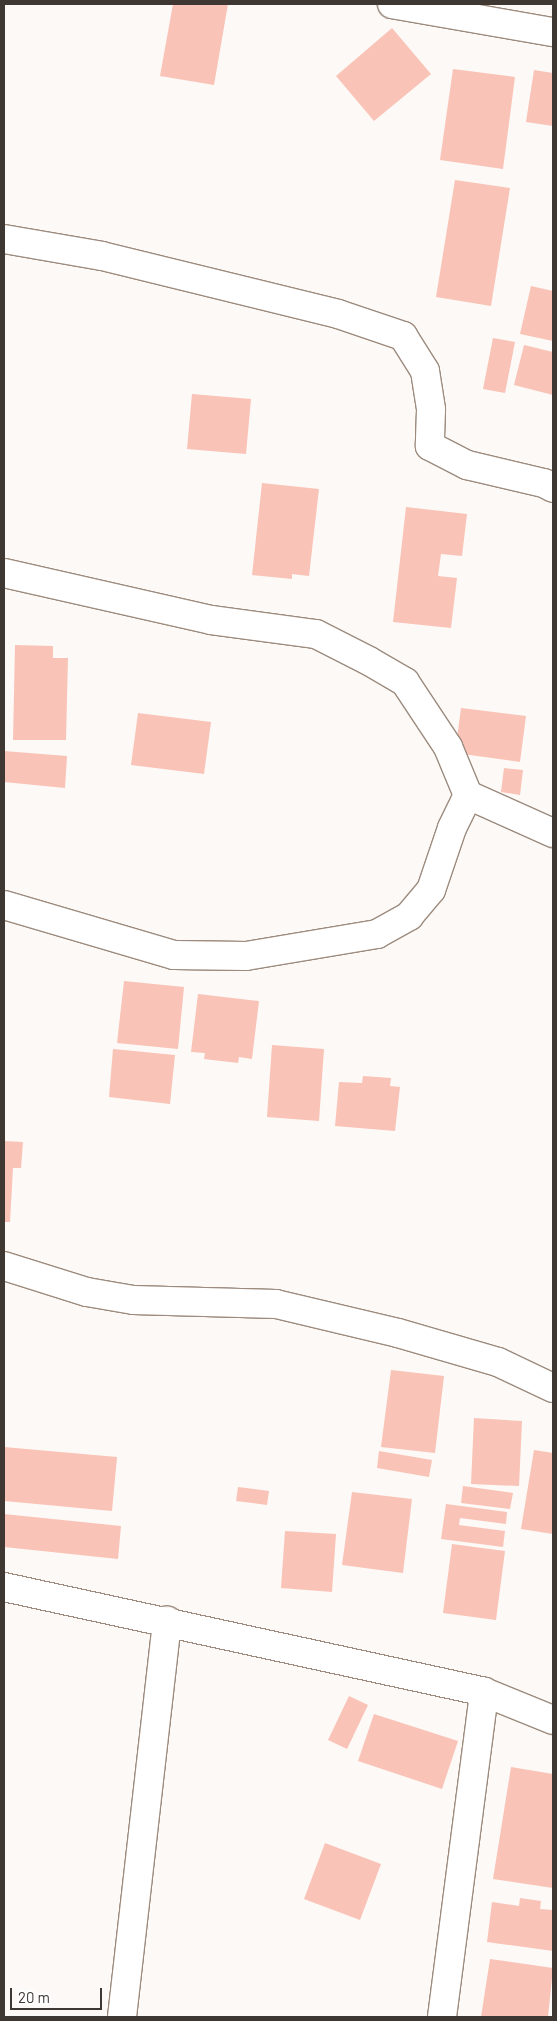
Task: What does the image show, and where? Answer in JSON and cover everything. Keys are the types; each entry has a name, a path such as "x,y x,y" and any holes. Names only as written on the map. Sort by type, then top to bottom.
{"street":[{"path":"392,4 553,32"},
{"path":"4,239 102,256 338,314 402,336 425,371 431,410 430,446 467,465 544,483 553,488"},
{"path":"4,573 211,620 316,634 405,682 448,747 468,795 553,833"},
{"path":"4,905 174,955 246,956 377,934 409,916 430,890 452,828 468,795"},
{"path":"4,1266 87,1292 133,1300 276,1304 398,1333 498,1362 553,1388"},
{"path":"4,1587 167,1621 484,1692 553,1720"},
{"path":"122,2017 167,1621"},
{"path":"442,2017 484,1692"}],"building":[{"path":"173,4 228,4 214,85 160,76"},
{"path":"392,28 431,74 374,121 336,76"},
{"path":"453,69 515,77 503,169 440,160"},
{"path":"534,70 553,73 553,126 526,122"},
{"path":"455,180 510,188 491,306 436,297"},
{"path":"531,286 553,291 553,341 520,334"},
{"path":"493,338 515,342 505,393 483,389"},
{"path":"524,345 553,352 553,395 514,385"},
{"path":"192,394 251,399 246,454 187,449"},
{"path":"262,483 319,489 309,576 292,574 292,579 252,575"},
{"path":"406,507 467,514 462,556 441,554 438,576 457,578 451,628 393,622"},
{"path":"15,645 53,646 53,658 68,658 66,740 13,740"},
{"path":"461,708 526,716 520,762 455,753"},
{"path":"138,713 211,722 204,774 131,765"},
{"path":"4,751 67,756 65,788 4,782"},
{"path":"504,768 523,770 520,795 501,792"},
{"path":"124,981 184,987 178,1049 117,1043"},
{"path":"198,994 259,1001 252,1059 239,1057 238,1063 204,1059 205,1053 191,1052"},
{"path":"272,1045 324,1049 319,1121 267,1117"},
{"path":"113,1049 175,1055 170,1104 109,1097"},
{"path":"363,1076 391,1078 390,1086 400,1087 395,1131 335,1126 339,1082 362,1083"},
{"path":"4,1141 23,1142 21,1168 13,1168 10,1222 4,1222"},
{"path":"391,1370 444,1376 435,1453 381,1447"},
{"path":"474,1418 522,1421 519,1486 471,1484"},
{"path":"4,1447 117,1457 112,1511 4,1501"},
{"path":"534,1450 553,1453 553,1534 521,1529"},
{"path":"379,1451 432,1460 429,1477 377,1468"},
{"path":"463,1486 513,1493 510,1509 461,1503"},
{"path":"238,1487 269,1491 267,1505 236,1501"},
{"path":"352,1492 412,1499 403,1573 342,1565"},
{"path":"446,1504 507,1512 506,1524 460,1518 459,1525 505,1531 503,1547 441,1539"},
{"path":"4,1514 121,1526 118,1559 4,1547"},
{"path":"285,1531 336,1534 332,1592 281,1588"},
{"path":"452,1544 505,1551 496,1620 443,1613"},
{"path":"349,1696 368,1705 347,1749 328,1740"},
{"path":"374,1714 458,1741 442,1789 358,1761"},
{"path":"511,1767 553,1774 553,1888 493,1879"},
{"path":"325,1843 381,1864 360,1920 304,1899"},
{"path":"520,1898 541,1901 540,1909 553,1910 553,1951 487,1942 492,1902 519,1906"},
{"path":"490,1959 553,1968 548,2017 481,2017"}]}
